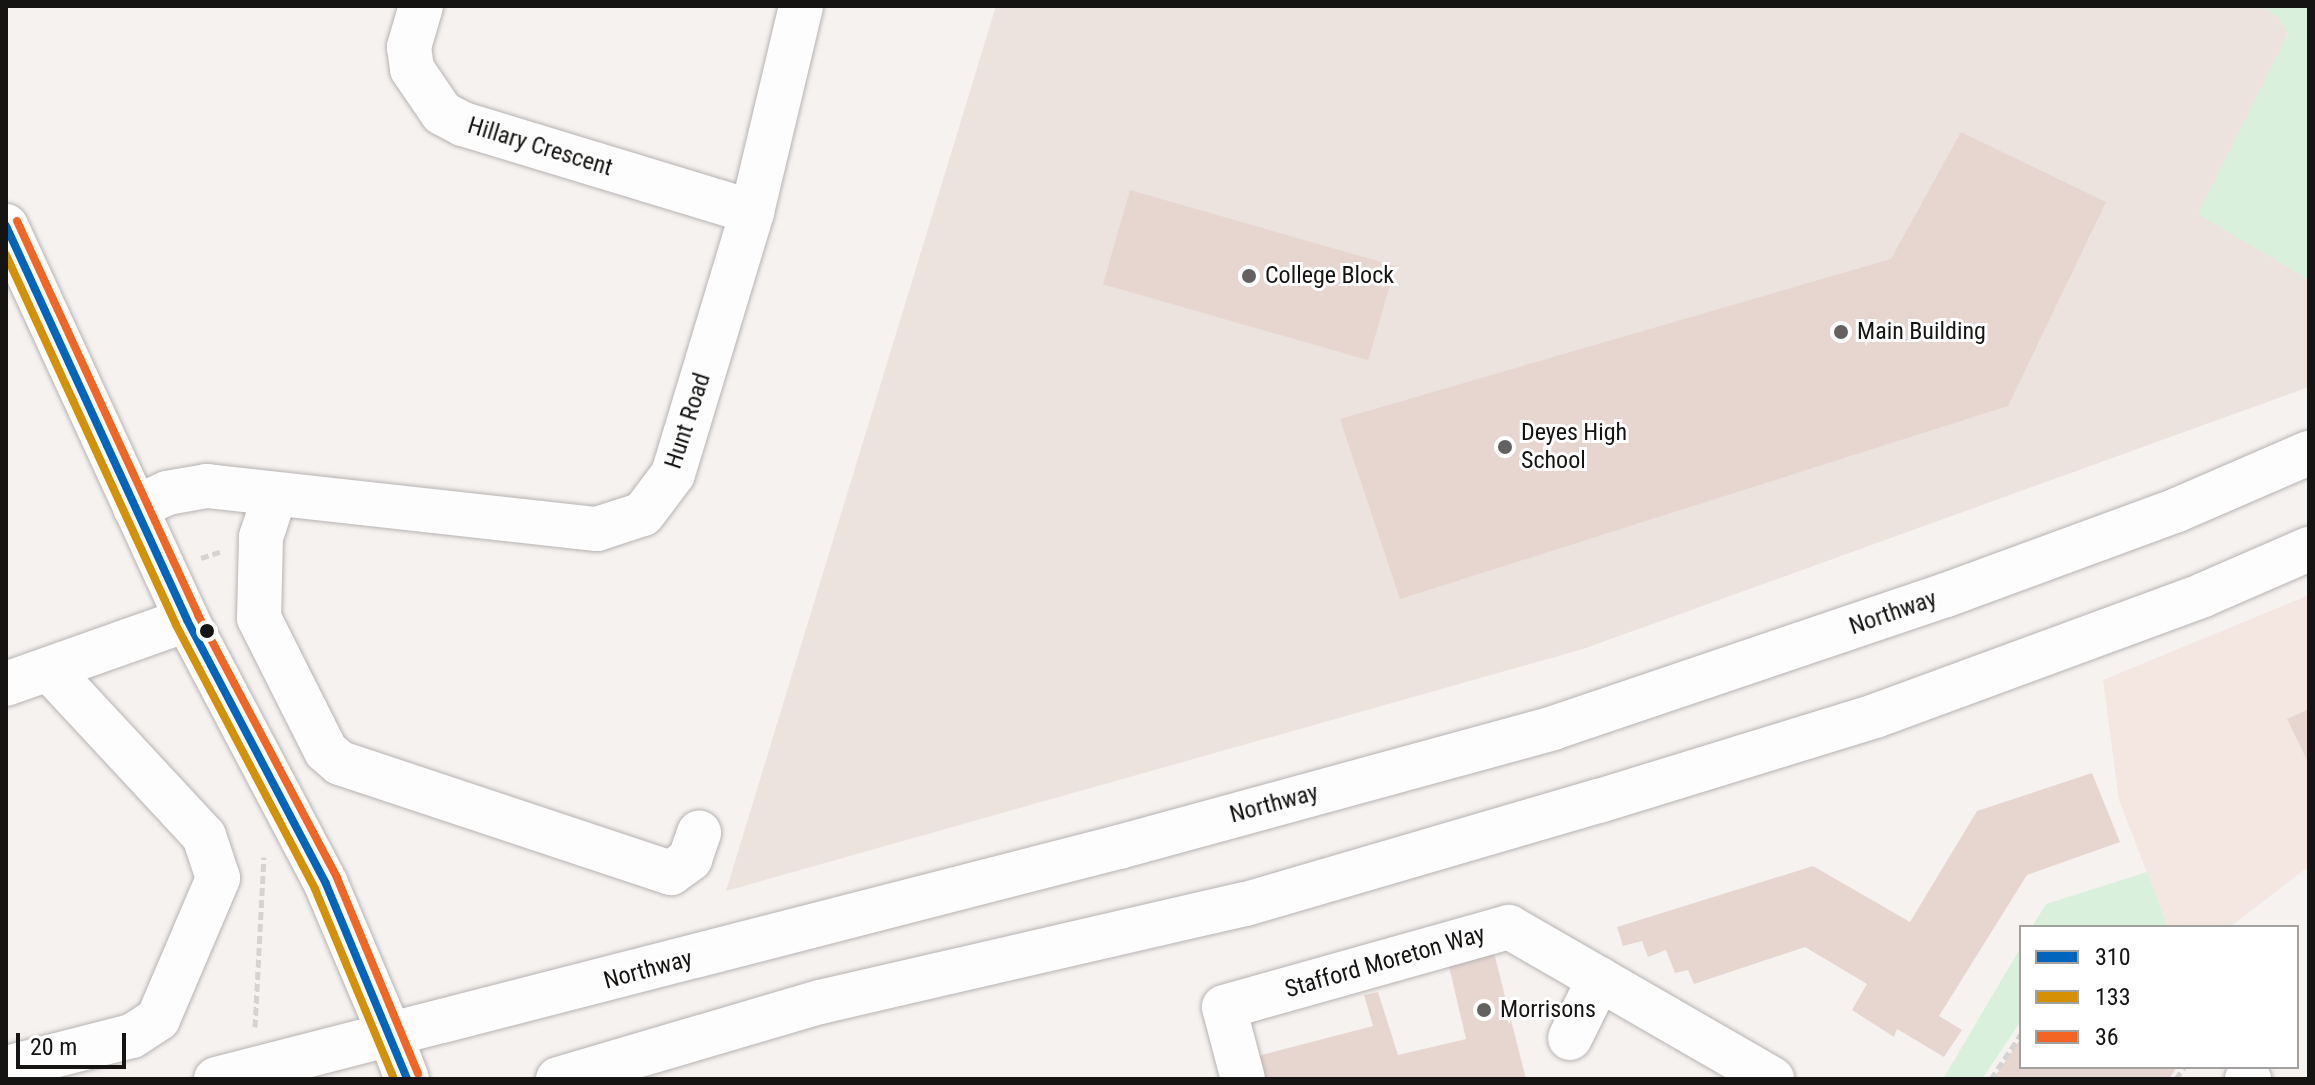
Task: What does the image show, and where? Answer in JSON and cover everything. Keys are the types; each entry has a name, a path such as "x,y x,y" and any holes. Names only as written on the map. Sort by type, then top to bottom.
{"main road":[{"name":"Hillary Crescent","path":"421,6 409,47 412,69 442,113 463,124 752,212"},
{"name":"Hunt Road","path":"135,508 167,493 207,486 597,529 643,514 673,474 752,212 801,6"},
{"path":"6,226 187,620 319,870 407,1079"},
{"name":"Northway","path":"216,1079 391,1037 1553,728 1946,595 2177,510 2309,453"},
{"path":"275,495 261,537 259,618 326,751 340,763 671,873 690,859 699,833"},
{"path":"558,1079 820,1002 1246,904 1599,801 1875,716 2203,595 2309,549"},
{"path":"6,684 187,620"},
{"path":"6,1068 132,1036 158,1019 218,878 204,836 50,670"},
{"name":"Stafford Moreton Way","path":"1243,1079 1224,1007 1509,927 1772,1079"},
{"path":"1570,1038 1599,979"}],"path":[{"path":"255,1027 265,844"},
{"path":"1991,1079 2019,1037"}],"shaded area":[{"name":"Deyes High School","path":"996,6 2309,6 2309,387 1583,649 726,891"},
{"path":"2309,595 2309,866 2233,925 2167,925 2119,800 2103,680"}],"green space":[{"path":"2258,6 2309,6 2309,280 2198,214 2288,34 2277,16"},
{"path":"2147,872 2167,925 2033,925 2046,904"},
{"path":"2019,950 2019,1024 1982,1079 1943,1079"}],"building":[{"name":"Main Building","path":"1961,132 2106,202 2008,406 1400,599 1340,419 1891,259"},
{"name":"College Block","path":"1130,190 1395,266 1368,360 1103,284"},
{"path":"2309,709 2309,764 2287,719"},
{"path":"2092,773 2120,842 2027,875 1939,1016 1962,1030 1944,1057 1897,1029 1894,1037 1852,1010 1867,984 1805,947 1694,984 1688,970 1675,973 1666,950 1648,957 1642,941 1623,946 1617,927 1813,866 1910,922 1977,811"},
{"name":"Morrisons","path":"1489,933 1526,1079 1243,1079 1238,1061 1373,1026 1364,995 1378,992 1398,1055 1466,1039 1444,945"},
{"path":"2019,1041 2019,1069 2176,1069 2169,1079 1993,1079"}],"transit line":[{"name":"36","path":"17,221 198,615 337,878 418,1074"},
{"name":"310","path":"6,226 187,620 326,884 407,1079"},
{"name":"133","path":"6,255 176,625 315,889 394,1079"}],"place":[{"name":"College Block","path":"1249,276"},
{"name":"Main Building","path":"1841,332"},
{"name":"Deyes High School","path":"1505,447"},
{"name":"Morrisons","path":"1484,1010"}]}
